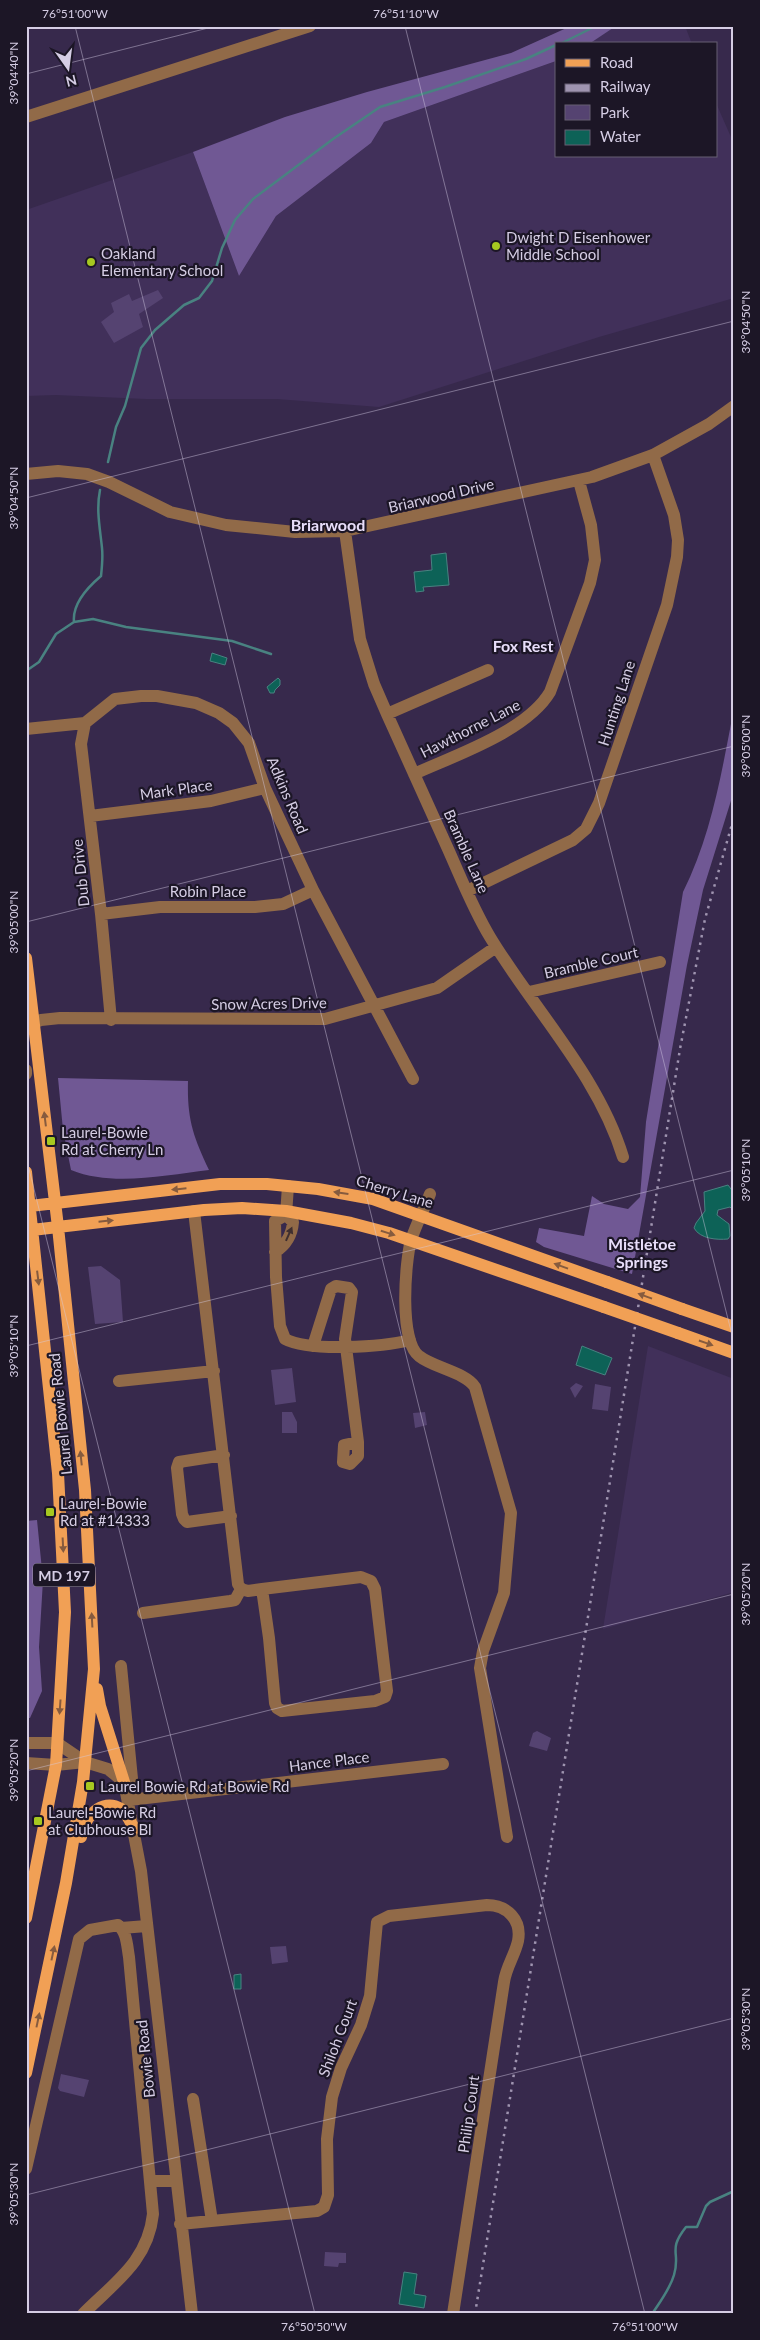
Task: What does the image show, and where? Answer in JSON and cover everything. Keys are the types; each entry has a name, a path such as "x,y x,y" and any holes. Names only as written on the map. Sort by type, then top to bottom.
{"main road":[{"name":"Laurel Bowie Road","path":"26,958 30,1024 58,1227 85,1490 94,1669 85,1762 66,1883 26,2073"},
{"name":"Laurel Bowie Road","path":"26,1172 61,1506 65,1624 56,1765 26,1918"},
{"name":"Cherry Lane","path":"30,1206 220,1184 244,1183 288,1186 355,1195 421,1216 734,1328"},
{"path":"32,1230 194,1211 242,1208 351,1223 411,1240 734,1353"},
{"path":"94,1669 100,1706 124,1782"},
{"path":"66,1883 72,1878 75,1871 81,1832 89,1815 101,1808 114,1806 125,1813 134,1830"}],"street":[{"path":"26,117 310,26"},
{"name":"Briarwood Drive","path":"26,474 58,471 87,474 109,482 170,512 226,525 295,532 345,531 579,481 653,455 734,406"},
{"name":"Hunting Lane","path":"467,891 573,840 586,829 596,812 666,605 673,578 678,540 676,526 653,455"},
{"name":"Hawthorne Lane","path":"414,774 522,722 539,707 550,692 594,568 594,541 579,481"},
{"name":"Bramble Lane","path":"345,531 360,639 374,684 387,714 467,891 496,947 529,992 594,1091 617,1138 623,1157"},
{"path":"387,714 488,670"},
{"name":"Adkins Road","path":"85,724 115,699 158,696 196,702 219,713 239,729 249,743 265,788 313,890 413,1079"},
{"path":"26,729 85,724"},
{"name":"Dub Drive","path":"85,724 81,744 102,914 111,1020"},
{"name":"Mark Place","path":"90,816 211,801 265,788"},
{"name":"Robin Place","path":"102,914 160,907 256,907 283,904 313,890"},
{"name":"Snow Acres Drive","path":"30,1024 55,1019 318,1020 334,1018 436,988 496,947"},
{"name":"Bramble Court","path":"529,992 660,962"},
{"path":"288,1186 286,1213 293,1222 292,1230 281,1248 275,1252 281,1332 289,1341 313,1346 385,1346 410,1340"},
{"path":"430,1194 411,1240 405,1287 410,1340 418,1356 431,1364 468,1380 475,1387 510,1505 504,1593 483,1651 480,1668 507,1837"},
{"path":"194,1211 224,1455 237,1580 241,1589"},
{"path":"313,1346 331,1289 336,1286 349,1288 353,1299 345,1334 358,1442"},
{"path":"119,1381 214,1371"},
{"path":"224,1455 179,1462 177,1468 182,1514 188,1522 231,1516"},
{"path":"241,1589 248,1591 262,1589 361,1577 372,1581 375,1589 386,1691 385,1697 375,1701 288,1712 277,1708 262,1589"},
{"path":"143,1613 230,1602 235,1600 241,1589"},
{"name":"Bowie Road","path":"121,1666 133,1789 129,1800"},
{"path":"26,1743 57,1743 85,1762 108,1769 124,1782"},
{"path":"26,1763 56,1765 85,1762"},
{"name":"Hance Place","path":"129,1800 443,1764"},
{"name":"Bowie Road","path":"124,1782 134,1830 147,1926 180,2224 192,2314"},
{"name":"Shiloh Court","path":"212,2221 314,2211 324,2207 327,2200 327,2138 332,2097 341,2068 361,2025 370,1996 375,1928 379,1920 389,1916 487,1905 504,1908 515,1920"},
{"name":"Philip Court","path":"452,2314 504,1982 509,1962 518,1941 515,1920"},
{"path":"26,2169 79,1940 90,1930 118,1925 121,1928 147,1926"},
{"path":"84,2314 133,2264 144,2250 153,2222 152,2181 129,1957 121,1928"},
{"path":"180,2224 212,2221 194,2099"},
{"path":"152,2181 176,2181"}],"shaded area":[{"path":"571,26 616,26 592,42 555,42 555,61 384,122 371,143 276,216 239,276 193,152 285,117 367,92 511,53"},
{"path":"616,26 685,26 691,42 592,42"},
{"name":"Dwight D Eisenhower Middle School","path":"555,61 555,158 718,158 718,108 734,144 734,298 599,337 379,407 277,399 146,399 56,395 26,396 26,210 193,152 239,276 276,216 371,143 384,122"},
{"path":"734,708 734,791 703,890 687,965 632,1274 544,1247 536,1242 539,1228 584,1236 592,1196 604,1204 628,1209 640,1197 646,1122 683,892 702,848 709,825"},
{"path":"58,1078 188,1081 192,1127 209,1170 157,1177 122,1179 87,1175 71,1170 63,1130"},
{"path":"648,1346 734,1379 734,1592 603,1629"},
{"path":"37,1520 43,1580 39,1647 42,1691 30,1718 26,1718 26,1521"}],"green space":[{"path":"158,290 163,298 139,314 143,327 114,343 101,322 114,312 111,303 129,294 132,301"},
{"path":"101,1266 120,1280 123,1322 95,1324 88,1267"},
{"path":"292,1368 296,1402 275,1405 271,1370"},
{"path":"576,1383 583,1386 575,1398 570,1388"},
{"path":"595,1384 611,1387 608,1411 592,1409"},
{"path":"282,1412 292,1412 297,1422 297,1433 282,1433"},
{"path":"425,1412 427,1425 415,1428 413,1413"},
{"path":"537,1731 551,1738 547,1751 529,1746 533,1733"},
{"path":"286,1946 288,1962 272,1964 270,1947"},
{"path":"61,2074 89,2080 84,2097 60,2091 58,2088"},
{"path":"325,2252 346,2253 346,2263 339,2263 338,2267 324,2266"}],"water":[{"path":"446,553 449,585 423,587 424,591 416,592 414,572 432,570 431,555"},
{"path":"212,653 227,658 225,665 210,661"},
{"path":"278,678 280,685 274,693 270,693 267,687"},
{"path":"728,1185 734,1193 734,1211 730,1207 718,1210 717,1215 729,1224 730,1236 728,1239 719,1239 700,1235 694,1228 705,1211 704,1192"},
{"path":"582,1346 612,1358 605,1375 576,1365"},
{"path":"241,1974 241,1989 234,1989 234,1975"},
{"path":"404,2272 417,2274 414,2294 426,2296 424,2308 399,2304"}],"waterway":[{"path":"564,42 596,26"},
{"path":"108,462 116,427 125,406 141,348 155,330 184,305 199,298 212,281 222,248 235,220 253,199 333,139 380,107 526,59 555,45"},
{"path":"26,671 39,662 56,634 74,622 78,602 86,590 101,576 102,551 98,512 100,490"},
{"path":"74,622 93,619 126,627 232,641 271,654"},
{"path":"652,2314 672,2280 676,2267 677,2241 680,2235 686,2227 697,2227 706,2206 710,2202 734,2191"}],"railway":[{"path":"475,2314 680,1049 705,919 734,817"}],"place":[{"name":"Dwight D Eisenhower Middle School","path":"496,246"},
{"name":"Oakland Elementary School","path":"91,262"},
{"name":"Laurel-Bowie Rd at Cherry Ln","path":"51,1141"},
{"name":"Laurel-Bowie Rd at #14333","path":"50,1512"},
{"name":"Laurel Bowie Rd at Bowie Rd","path":"90,1786"},
{"name":"Laurel-Bowie Rd at Clubhouse Bl","path":"38,1821"}],"district":[{"name":"Briarwood","path":"328,524"},
{"name":"Fox Rest","path":"523,645"},
{"name":"Mistletoe Springs","path":"642,1252"}]}
